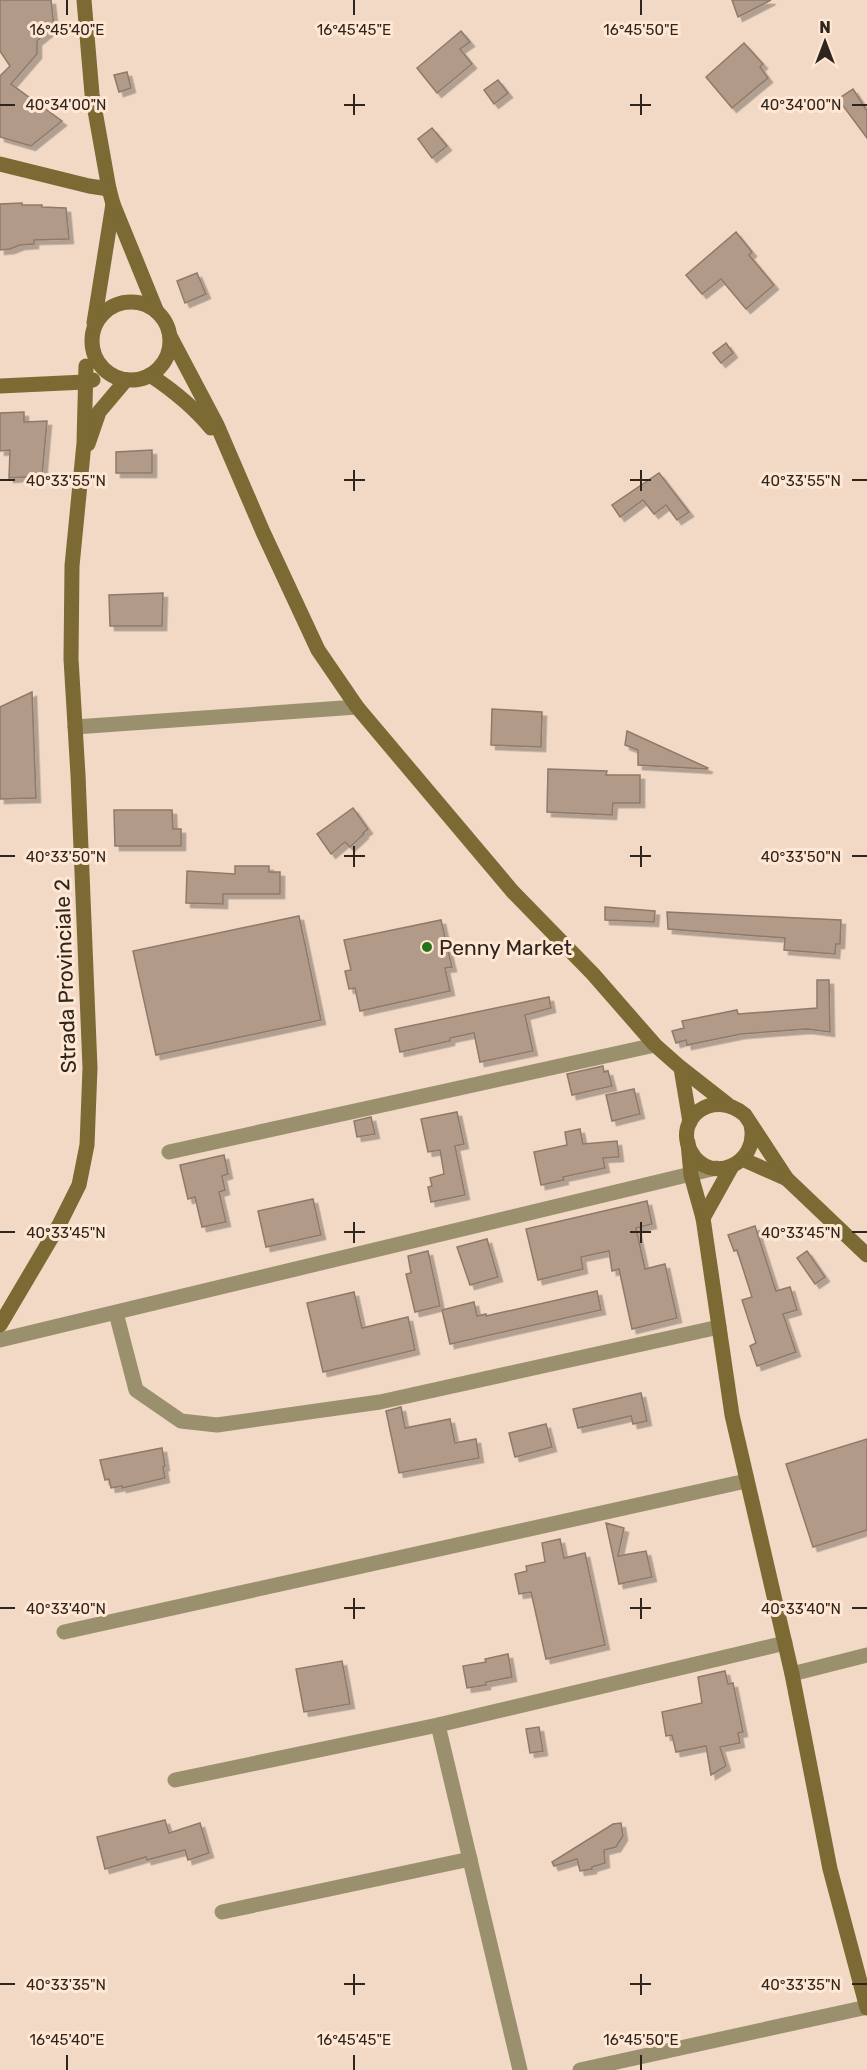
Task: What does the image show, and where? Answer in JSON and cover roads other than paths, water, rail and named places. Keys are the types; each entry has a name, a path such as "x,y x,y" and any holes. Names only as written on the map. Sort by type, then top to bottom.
{"main road":[{"path":"84,0 92,94 111,197 157,312"},
{"path":"0,164 89,186 111,197"},
{"path":"82,461 86,366 94,327 111,197"},
{"path":"94,327 100,316 109,308 121,303 134,302 146,305 163,319 227,447 263,532 318,650 357,707 513,892 593,974 655,1045 727,1104 737,1108 745,1115 787,1179 867,1255"},
{"path":"91,345 100,366 109,374 126,380 138,380 150,375 166,359 170,348 170,336"},
{"path":"51,383 70,377 86,366"},
{"path":"0,386 85,382 109,374"},
{"path":"150,375 195,408 227,447"},
{"path":"82,461 99,412 126,380"},
{"name":"Strada Provinciale 2","path":"0,1325 59,1225 79,1185 87,1145 90,1068 71,659 72,566 82,461"},
{"path":"681,1068 690,1122"},
{"path":"727,1104 716,1103 705,1107 696,1113 690,1122 687,1132 692,1175 703,1218 732,1415 792,1674 830,1869 867,2008"},
{"path":"703,1218 751,1143 751,1125"},
{"path":"688,1143 692,1154 699,1161 716,1168 737,1163 787,1179"}],"street":[{"path":"75,727 357,707"},
{"path":"169,1152 655,1045"},
{"path":"0,1340 716,1168"},
{"path":"116,1313 136,1390 181,1421 217,1425 380,1402 719,1327"},
{"path":"64,1632 746,1481"},
{"path":"175,1780 438,1725 785,1642"},
{"path":"792,1674 867,1655"},
{"path":"438,1725 520,2070"},
{"path":"222,1912 470,1858"},
{"path":"580,2070 867,2008"}],"place":[{"name":"Penny Market","path":"427,947"}]}
